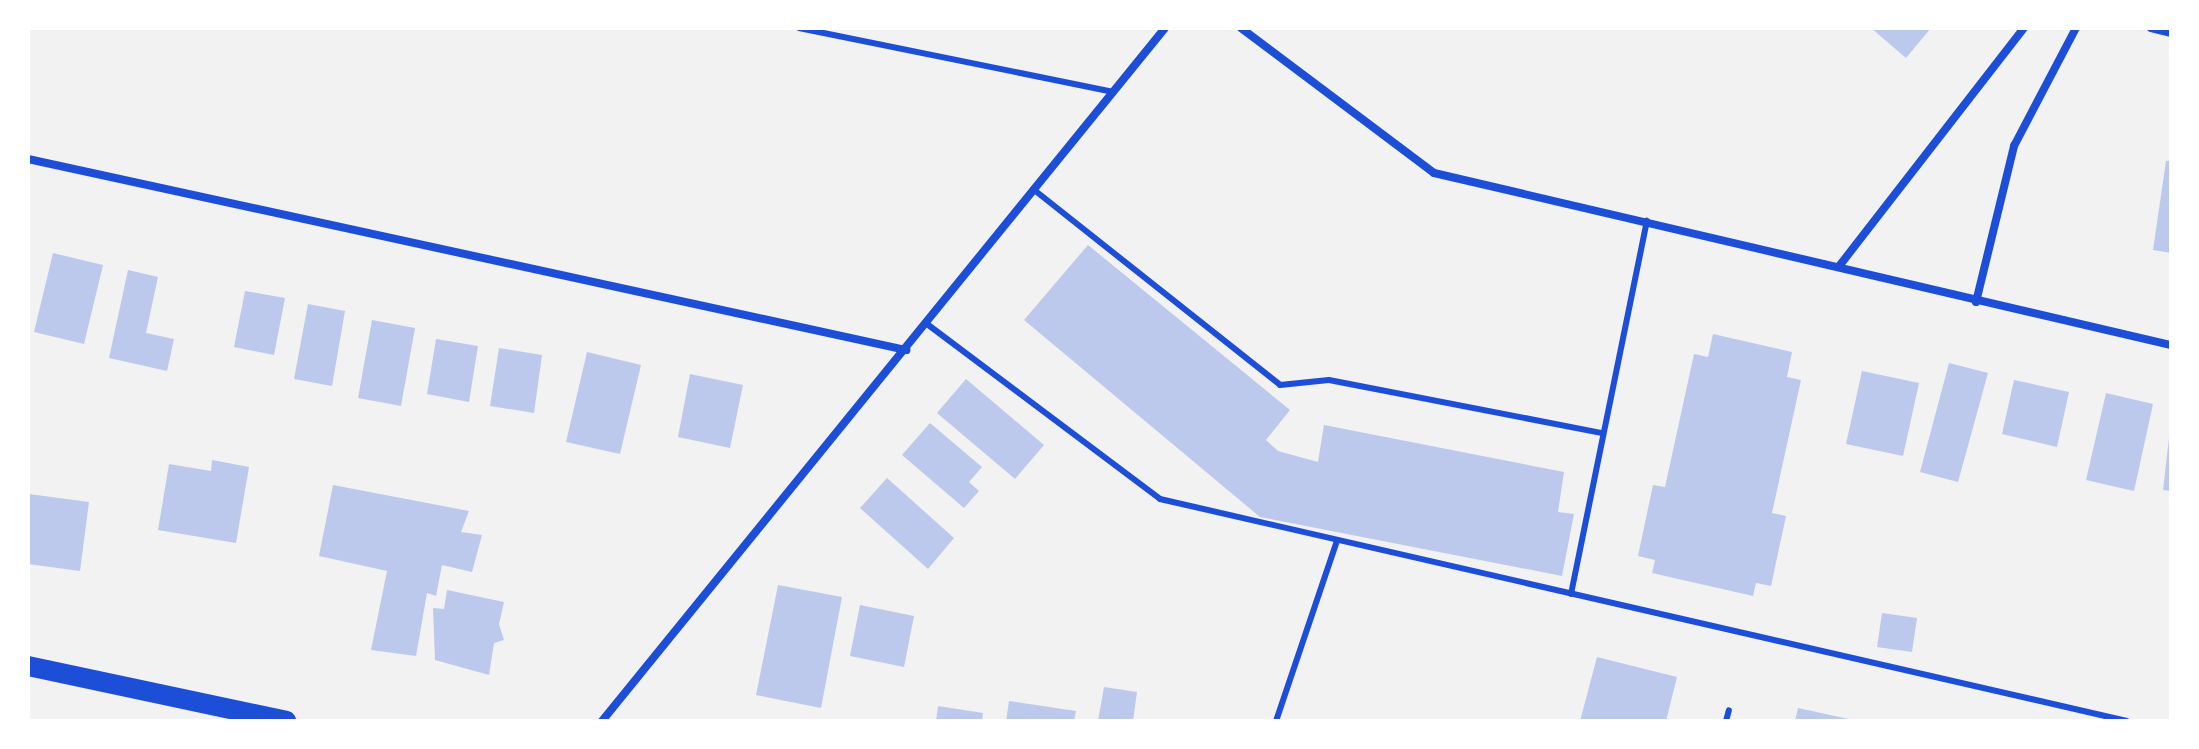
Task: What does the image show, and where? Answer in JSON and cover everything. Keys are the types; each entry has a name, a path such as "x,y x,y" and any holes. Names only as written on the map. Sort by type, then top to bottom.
{"main road":[{"path":"28,666 286,721"}],"street":[{"path":"602,721 1165,28"},
{"path":"1241,28 1434,173 1840,265 1976,302 2171,345"},
{"path":"1840,265 2024,28"},
{"path":"1976,302 2014,146 2076,28"},
{"path":"2151,28 2171,33"},
{"path":"28,159 906,350"}],"lane":[{"path":"799,28 1114,92"},
{"path":"1033,189 1280,385 1329,380 1601,433"},
{"path":"1571,594 1601,433 1647,221"},
{"path":"927,324 1139,490 1337,541 2127,721"},
{"path":"1276,721 1337,541"},
{"path":"1726,721 1729,710"}],"building":[{"path":"1871,28 1931,28 1906,58"},
{"path":"2166,161 2171,161 2171,253 2153,250"},
{"path":"1088,245 1290,410 1266,440 1278,451 1318,462 1324,425 1564,472 1558,512 1574,514 1562,576 1260,517 1024,320"},
{"path":"53,253 103,265 84,344 34,332"},
{"path":"128,270 158,277 146,333 174,339 167,371 109,358"},
{"path":"245,291 285,298 274,355 234,347"},
{"path":"308,304 345,311 332,386 294,379"},
{"path":"372,320 415,328 401,406 358,398"},
{"path":"1713,334 1792,352 1787,377 1801,380 1772,513 1786,516 1771,586 1756,583 1753,596 1652,573 1655,560 1638,556 1653,485 1665,487 1694,354 1708,357"},
{"path":"436,339 478,346 469,402 427,394"},
{"path":"499,348 542,355 534,413 490,406"},
{"path":"587,352 641,365 620,454 566,442"},
{"path":"1949,363 1988,373 1958,482 1920,472"},
{"path":"1862,371 1919,383 1903,456 1846,444"},
{"path":"690,374 743,385 730,448 678,437"},
{"path":"966,379 1044,445 1015,479 937,413"},
{"path":"2014,380 2069,392 2057,447 2002,434"},
{"path":"2106,393 2153,404 2134,491 2086,480"},
{"path":"930,423 982,467 969,482 979,491 964,508 902,455"},
{"path":"2171,438 2171,491 2163,490"},
{"path":"212,460 249,467 236,543 158,530 169,464 211,471"},
{"path":"887,478 954,538 928,569 860,508"},
{"path":"333,485 469,511 461,532 482,535 472,572 442,565 436,596 427,593 416,656 371,650 387,571 319,556"},
{"path":"29,494 89,502 80,571 28,564"},
{"path":"778,585 842,597 821,708 756,695"},
{"path":"447,590 504,602 499,624 504,640 494,643 489,675 435,660 433,608 444,609"},
{"path":"860,605 914,616 904,667 850,656"},
{"path":"1882,613 1917,618 1912,652 1877,647"},
{"path":"1597,657 1677,677 1666,721 1580,721"},
{"path":"1104,687 1137,692 1133,721 1098,721"},
{"path":"1009,701 1076,711 1074,721 1006,721"},
{"path":"938,706 983,713 982,721 936,721"},
{"path":"1798,708 1853,720 1853,721 1795,721"}]}
